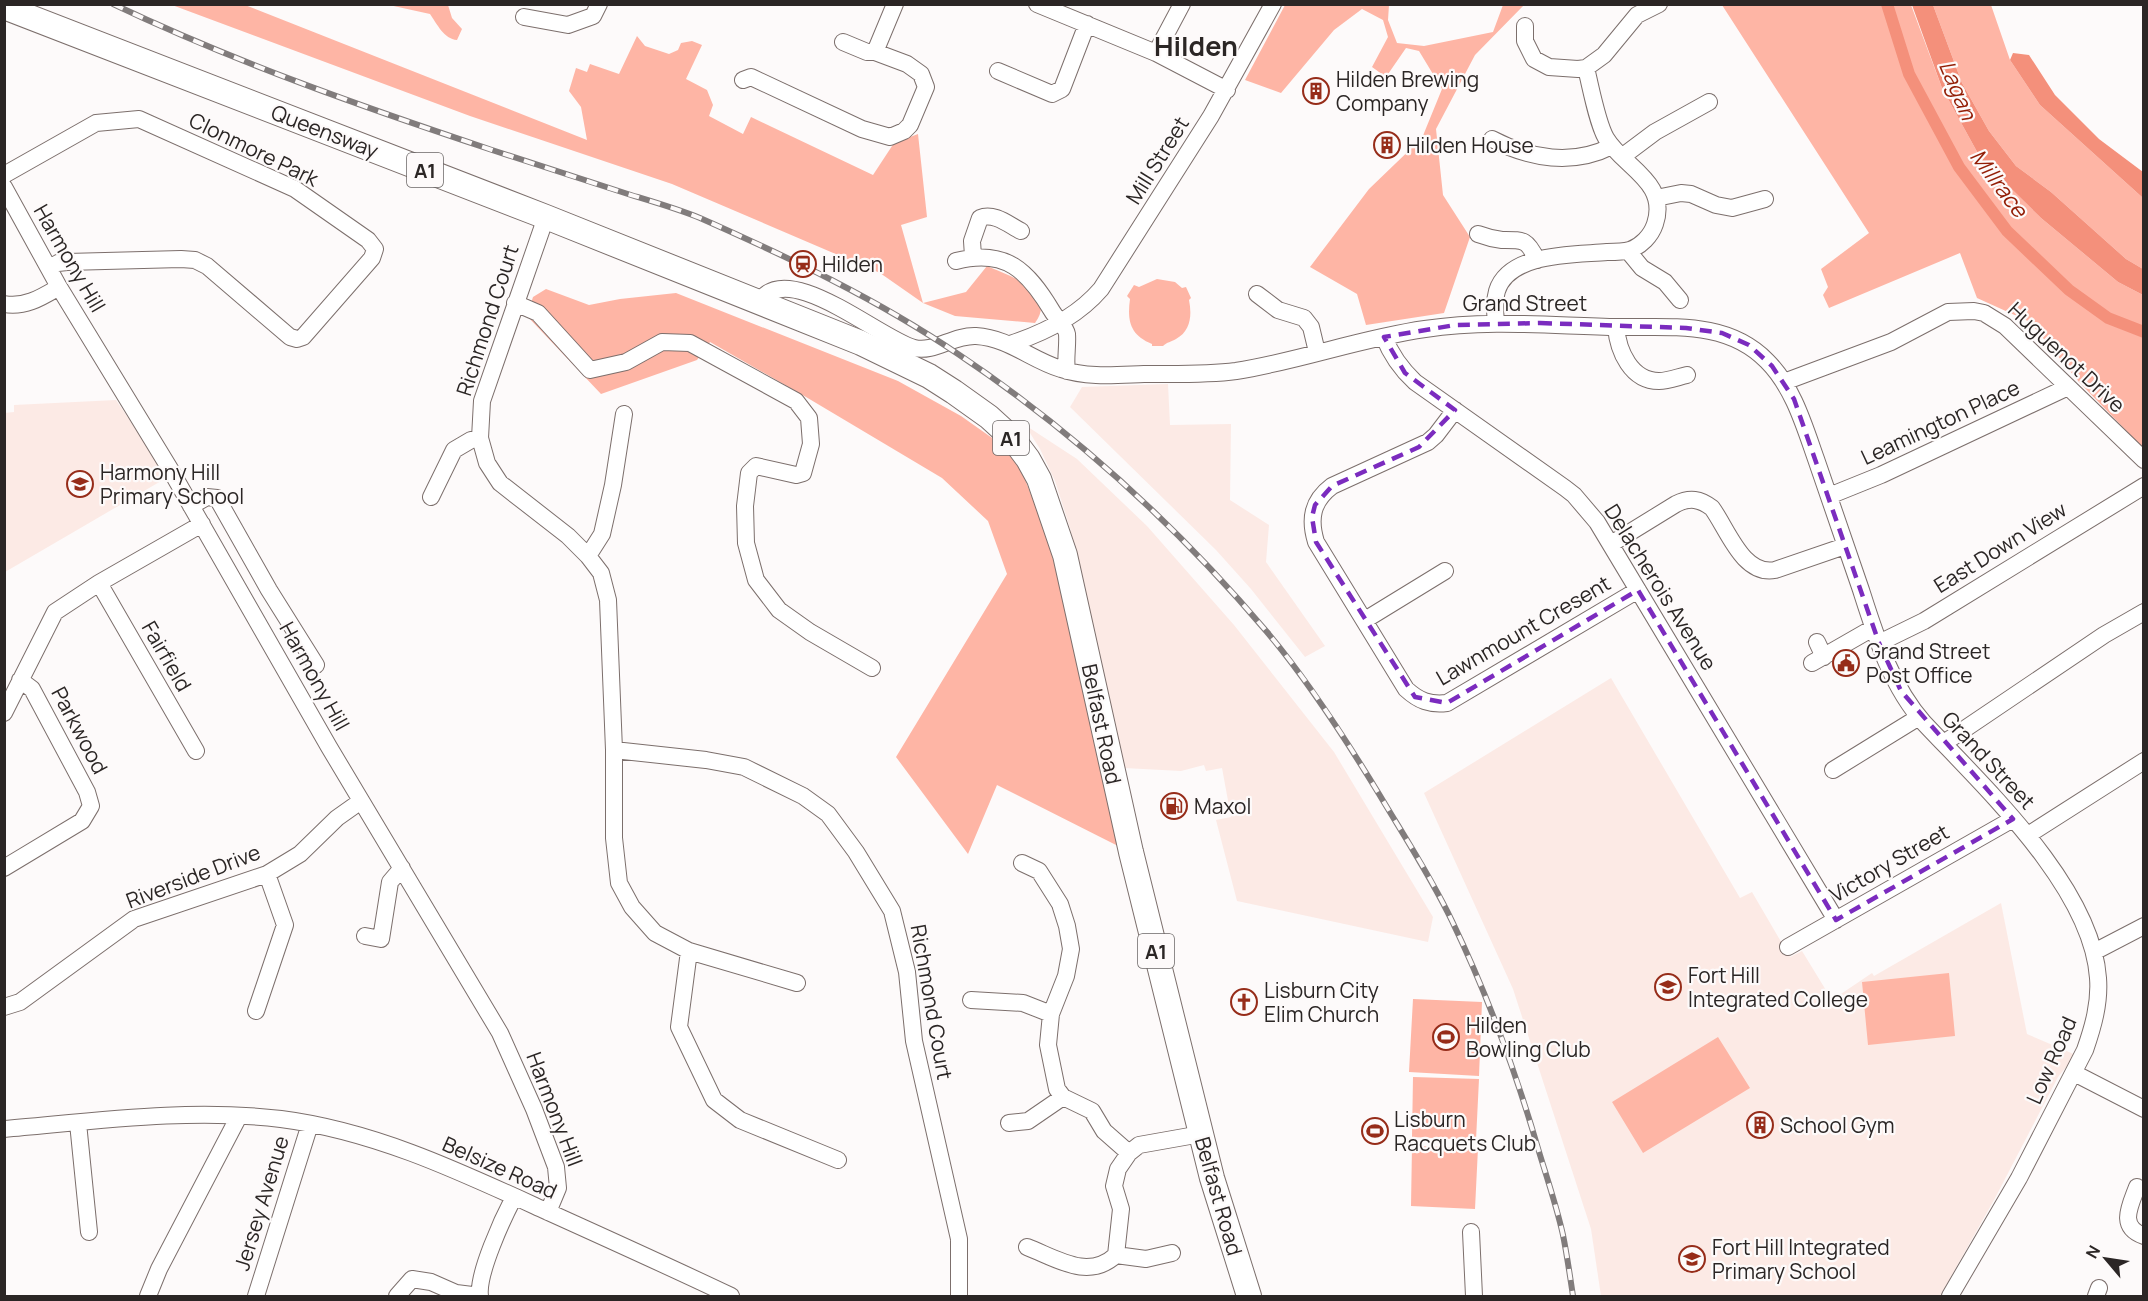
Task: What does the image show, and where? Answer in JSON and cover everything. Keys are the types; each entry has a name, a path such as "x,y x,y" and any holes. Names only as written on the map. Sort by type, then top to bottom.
{"highway":[{"name":"Queensway","path":"25,4 91,40"},
{"name":"Queensway","path":"4,7 546,217 759,303"},
{"name":"Belfast Road","path":"759,303 861,343 929,376 989,417 1013,439 1040,480 1065,555 1131,852 1201,1134 1224,1223 1249,1296"}],"street":[{"path":"524,17 539,28 568,25 593,16 599,4"},
{"path":"875,52 895,4"},
{"path":"1037,4 1156,53 1227,90"},
{"path":"1156,53 1182,4"},
{"name":"Mill Street","path":"1010,344 1060,323 1088,304 1101,289 1227,90 1273,4"},
{"path":"1525,26 1528,50 1540,64 1549,67 1586,68 1614,46 1637,15 1659,4"},
{"path":"998,71 1052,94 1057,93 1062,88 1087,24"},
{"path":"743,80 751,77 862,129 890,137 904,131 910,125 926,87 921,74 907,64 843,42"},
{"path":"1496,322 1496,300 1500,284 1511,271 1546,257 1628,251 1641,244 1652,231 1657,215 1656,198 1641,174 1618,151 1603,131 1586,68"},
{"path":"1492,139 1517,151 1558,158 1618,151 1709,102"},
{"name":"Clonmore Park","path":"4,175 96,123 138,119 296,189 368,240 375,249 372,258 303,337 297,339 290,337 207,266 195,260 67,262 58,263 49,268"},
{"name":"Harmony Hill","path":"4,187 59,287 191,506 361,801 496,1026 530,1098 553,1157 558,1188 548,1212"},
{"path":"1656,198 1681,193 1690,194 1716,205 1732,208 1765,198"},
{"path":"973,256 972,241 980,218 987,215 993,216 1021,231"},
{"name":"Richmond Court","path":"546,217 482,401 480,438 487,463 500,483 568,536 601,573 608,600 614,750 614,838 619,883 632,907 655,933 689,951 797,983"},
{"path":"1478,234 1500,240 1524,241 1530,246 1537,260"},
{"path":"1628,251 1636,262 1665,282 1680,300"},
{"path":"956,261 973,256 990,256 1017,268 1028,276 1067,332 1067,371"},
{"path":"4,304 17,306 28,303 59,287"},
{"name":"Grand Street","path":"759,303 762,296 773,289 795,289 828,302 903,343 920,349 929,349 962,336 988,337 1010,344 1042,362 1067,371 1089,375 1213,373 1259,367 1426,329 1496,322 1686,328 1722,333 1736,338 1749,345 1772,366 1784,382 1798,410 1876,636 1901,691 1919,717 2028,836"},
{"path":"1257,294 1278,310 1304,318 1311,327 1317,352"},
{"path":"515,303 538,313 590,370 626,362 662,342 690,343 796,401 809,418 811,444 803,473 796,475 756,466 749,473 746,543 756,580 779,610 810,632 872,668"},
{"name":"Huguenot Drive","path":"1784,382 1891,342 1948,312 1974,311 1995,318 2005,326 2144,460"},
{"path":"1616,327 1620,351 1626,362 1643,377 1661,381 1687,375"},
{"name":"Delacherois Avenue","path":"1384,337 1390,352 1405,373 1574,495 1598,522 1836,920"},
{"name":"Leamington Place","path":"1829,496 1881,475 2068,387"},
{"name":"Lawnmount Cresent","path":"1455,410 1428,442 1332,486 1322,493 1315,505 1312,524 1316,542 1406,689 1425,702 1447,703 1638,590"},
{"path":"588,556 602,534 613,484 624,414"},
{"path":"431,497 454,450 471,440 480,438"},
{"name":"East Down View","path":"1818,654 1924,621 2144,486"},
{"name":"Harmony Hill","path":"191,506 207,497 217,498 269,590 316,664"},
{"path":"1611,544 1676,504 1686,499 1695,499 1712,508 1745,560 1759,570 1767,572 1775,570 1845,546"},
{"path":"4,714 55,612 99,583 202,525"},
{"path":"1365,620 1445,571"},
{"name":"Fairfield","path":"99,583 196,751"},
{"path":"1944,743 2104,635 2144,612"},
{"name":"Parkwood","path":"4,868 82,821 91,806 87,792 32,689 21,680"},
{"path":"1833,770 1919,717"},
{"name":"Richmond Court","path":"614,750 706,760 744,767 803,796 828,814 856,852 891,911 907,972 914,1041 959,1239 959,1296"},
{"path":"2028,836 2144,761"},
{"name":"Riverside Drive","path":"4,1007 20,1002 134,919 267,874 300,854 337,818 361,801"},
{"name":"Victory Street","path":"1788,947 2013,819"},
{"name":"Low Road","path":"1950,1296 2019,1178 2074,1073 2092,1030 2098,1000 2099,982 2094,952 2068,894 2028,836"},
{"path":"1022,863 1039,871 1060,904 1071,949 1068,967 1051,1014 1048,1045 1057,1089 1063,1097 1092,1111 1104,1131 1129,1153"},
{"path":"365,936 381,939 390,882 402,868"},
{"path":"256,1011 285,925 267,874"},
{"path":"2094,952 2144,926"},
{"path":"689,951 679,1027 714,1100 740,1120 838,1160"},
{"path":"971,1000 1023,1003 1051,1014"},
{"path":"2074,1073 2144,1109"},
{"path":"1010,1123 1028,1121 1063,1097"},
{"name":"Belsize Road","path":"4,1129 162,1116 239,1116 310,1124 399,1147 731,1296"},
{"path":"148,1296 159,1269 239,1116"},
{"path":"78,1123 88,1232"},
{"name":"Jersey Avenue","path":"255,1296 310,1124"},
{"path":"1025,1246 1066,1264 1088,1268 1108,1262 1116,1255 1120,1209 1114,1186 1118,1169 1129,1153 1139,1145 1201,1134"},
{"path":"2137,1187 2127,1217 2129,1227 2144,1236"},
{"path":"397,1296 412,1279 431,1282 456,1293 480,1296 479,1286 483,1271 514,1197"},
{"path":"1470,1232 1474,1296"},
{"path":"1116,1255 1146,1259 1172,1252"}],"highlighted area":[{"path":"1540,323 1686,328 1722,333 1749,345 1772,366 1794,399 1879,643 1901,691 2013,819 1836,920 1638,590 1447,703 1415,697 1316,542 1312,517 1315,505 1332,486 1419,447 1455,410 1405,373 1384,337 1455,325"}],"shaded area":[{"path":"172,5 245,5 587,140 581,107 569,91 576,68 587,72 590,64 619,74 637,36 645,46 669,54 678,50 681,43 692,41 702,45 686,79 707,90 713,105 709,116 743,134 751,117 873,175 894,143 918,134 927,217 901,225 923,303 880,273 672,184 470,116"},
{"path":"389,5 448,5 452,18 462,29 457,40 452,39 441,30 430,14"},
{"path":"1285,5 1389,5 1388,20 1397,43 1424,46 1493,32 1503,5 1524,5 1475,55 1436,129 1443,195 1470,237 1444,313 1366,325 1357,294 1310,267 1369,189 1422,138 1442,89 1419,51 1406,48 1386,77 1372,67 1388,37 1383,20 1362,9 1334,30 1281,93 1245,80"},
{"path":"1722,5 1911,5 1942,88 1981,159 2041,218 2118,282 2143,295 2143,448 2079,382 2030,322 1977,298 1960,253 1829,308 1823,295 1828,287 1821,269 1869,233"},
{"path":"1933,5 1991,5 2010,60 2040,105 2143,198 2143,269 2126,259 2051,192 2016,166 1989,131 1962,83"},
{"path":"987,266 1028,286 1040,302 1040,312 1035,323 955,316 923,303 966,292"},
{"path":"1157,279 1175,282 1182,288 1186,287 1191,298 1189,300 1190,317 1185,332 1163,346 1152,346 1135,332 1130,321 1130,299 1127,296 1134,285 1139,287"},
{"path":"546,289 589,305 676,293 898,381 961,416 995,440 1018,462 1046,532 1120,847 997,785 968,854 896,757 1007,574 988,521 942,478 710,342 697,360 601,394 527,316 533,297"},
{"path":"1168,384 1170,425 1231,424 1230,500 1269,525 1266,562 1325,646 1305,657 1251,589 1216,550 1070,407 1082,387"},
{"name":"Harmony Hill Primary School","path":"116,400 168,477 5,572 4,413 14,412 14,405"},
{"path":"1025,425 1077,459 1147,526 1234,625 1334,752 1433,917 1428,942 1237,901 1216,820 1231,817 1222,768 1206,771 1204,765 1181,771 1124,768 1070,528 1055,481 1040,449"},
{"name":"Fort Hill Integrated College","path":"1611,678 1740,898 1752,892 1790,957 1802,951 1832,1000 1872,973 1874,976 2001,903 2027,1034 2076,1055 2058,1077 1994,1200 1940,1296 1601,1296 1591,1229 1513,989 1424,793"},
{"path":"1949,973 1955,1036 1868,1045 1862,982"},
{"name":"Hilden Bowling Club","path":"1413,999 1482,1002 1479,1076 1409,1072"},
{"path":"1718,1037 1750,1088 1643,1153 1612,1102"},
{"path":"1413,1077 1479,1079 1476,1140 1412,1137"},
{"path":"1412,1146 1478,1148 1475,1209 1411,1206"}],"water":[{"name":"Lagan","path":"1912,5 1933,5 1962,83 1989,131 2016,166 2051,192 2126,259 2143,269 2143,295 2118,282 2041,218 1981,159 1942,88"},
{"path":"2013,53 2029,55 2055,95 2099,139 2143,172 2143,198 2040,105 2010,60"}],"waterway":[{"name":"Millrace","path":"1887,4 1909,74 1959,167 2007,231 2069,290 2108,318 2144,332"}],"railway":[{"path":"113,4 300,83 444,134 700,218 766,248 864,297 958,354 1042,415 1122,482 1233,593 1282,651 1312,690 1353,752 1435,888 1478,978 1522,1095 1561,1225 1573,1296"}],"place":[{"name":"Hilden Brewing Company","path":"1316,91"},
{"name":"Hilden House","path":"1387,145"},
{"name":"Hilden","path":"803,264"},
{"name":"Harmony Hill Primary School","path":"80,484"},
{"name":"Grand Street Post Office","path":"1846,663"},
{"name":"Maxol","path":"1174,806"},
{"name":"Fort Hill Integrated College","path":"1668,987"},
{"name":"Lisburn City Elim Church","path":"1244,1002"},
{"name":"Hilden Bowling Club","path":"1446,1037"},
{"name":"School Gym","path":"1760,1125"},
{"name":"Lisburn Racquets Club","path":"1375,1131"},
{"name":"Fort Hill Integrated Primary School","path":"1692,1259"}],"district":[{"name":"Hilden","path":"1196,45"}]}
